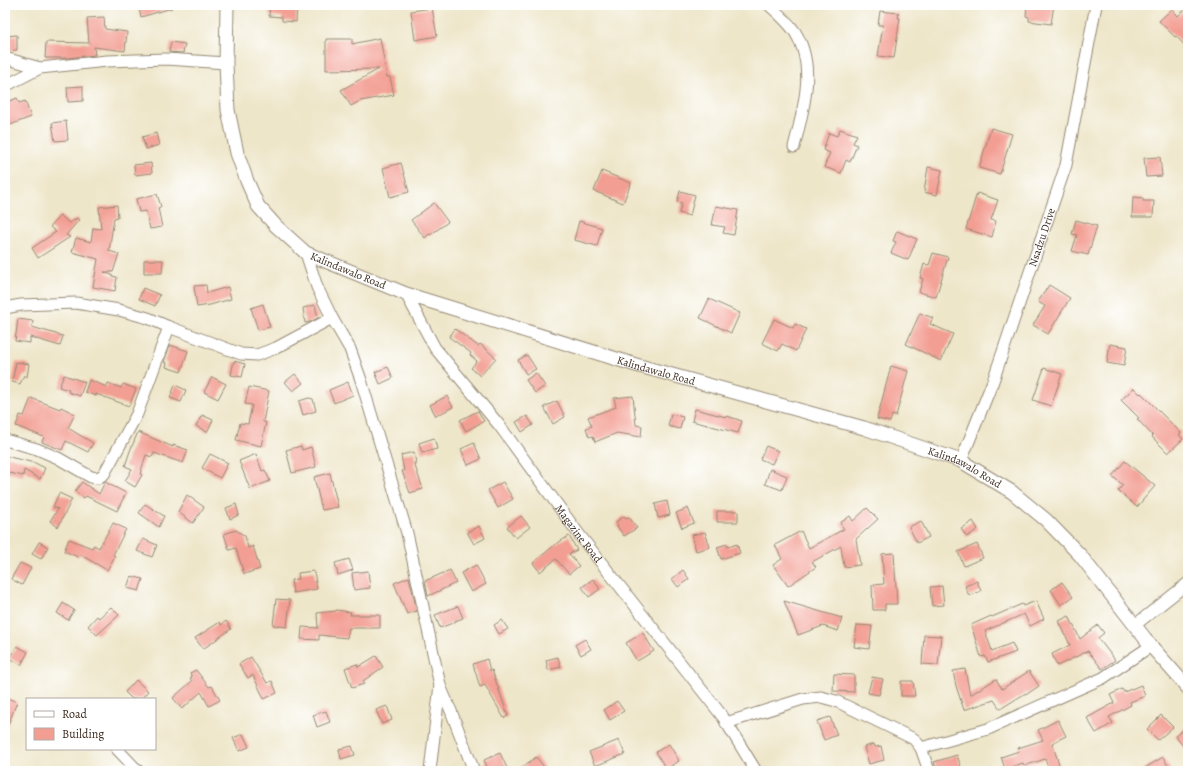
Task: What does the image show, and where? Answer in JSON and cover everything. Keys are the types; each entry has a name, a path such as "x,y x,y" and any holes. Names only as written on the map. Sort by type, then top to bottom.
{"street":[{"name":"Kalindawalo Road","path":"227,5 226,63 228,110 237,153 258,206 276,226 306,253 406,294 636,365 864,428 961,461 1012,492 1046,520 1080,555 1151,646 1188,688"},
{"path":"769,5 795,32 807,65 805,103 794,147"},
{"name":"Nsadzu Drive","path":"961,461 993,381 1066,165 1096,5"},
{"path":"5,58 40,68"},
{"path":"5,86 40,68 107,61 166,59 226,63"},
{"path":"306,253 317,287 332,318 350,349 361,380 407,533 440,685 474,771"},
{"name":"Magazine Road","path":"406,294 435,348 499,424 581,536 672,652 726,724 756,771"},
{"path":"5,308 21,305 76,303 119,310 148,318 241,354 258,355 276,348 332,318"},
{"path":"5,440 37,449 92,477 98,478 104,474 137,414 169,327"},
{"path":"1135,625 1188,583"},
{"path":"921,748 988,729 1103,678 1151,646"},
{"path":"430,771 440,685"},
{"path":"726,724 803,699 821,697 836,701 914,739 921,748 929,771"},
{"path":"118,750 138,771"}],"building":[{"path":"138,5 172,5 172,8 141,17"},
{"path":"270,5 297,5 296,22 282,21 282,17 269,16"},
{"path":"1027,5 1054,5 1051,24 1029,21 1029,17 1026,16"},
{"path":"1188,7 1188,49 1159,21 1172,9 1178,16"},
{"path":"432,8 437,36 415,40 411,11"},
{"path":"880,11 899,13 898,18 900,18 894,58 878,56 883,25 878,25"},
{"path":"104,17 105,29 127,32 125,51 94,47 95,55 67,58 45,58 46,42 89,43 87,18"},
{"path":"17,35 17,50 5,51 5,36"},
{"path":"380,38 387,77 390,77 394,95 360,101 351,106 341,90 379,69 326,70 326,39 352,39 352,44"},
{"path":"171,42 185,44 183,53 169,52"},
{"path":"83,86 83,101 68,102 67,87"},
{"path":"17,98 19,103 25,101 31,117 5,127 5,103"},
{"path":"66,121 68,140 55,141 52,123"},
{"path":"991,128 1012,134 1000,174 979,168"},
{"path":"840,129 857,135 853,143 857,145 850,162 846,160 841,173 824,167 830,153 823,150 829,133 837,136"},
{"path":"156,133 159,145 146,149 142,137"},
{"path":"1160,157 1162,176 1146,177 1144,158"},
{"path":"151,163 152,173 135,175 134,165"},
{"path":"401,163 409,192 390,197 383,168"},
{"path":"928,167 942,170 937,195 924,192"},
{"path":"602,171 631,183 623,203 594,191"},
{"path":"680,191 695,195 690,216 679,213 682,203 677,202"},
{"path":"977,193 998,200 991,220 996,221 992,237 966,229"},
{"path":"157,194 161,207 158,208 162,227 150,229 146,211 139,212 136,199"},
{"path":"1133,197 1143,198 1143,201 1154,201 1153,217 1132,217"},
{"path":"434,203 448,222 425,238 411,220"},
{"path":"117,205 118,217 114,218 109,251 119,254 113,272 104,272 117,277 115,291 93,287 98,259 72,252 76,238 91,242 93,228 101,229 99,207"},
{"path":"716,206 738,210 734,235 723,233 725,227 712,225"},
{"path":"60,215 69,223 77,218 79,220 66,235 70,237 38,258 32,248 56,232 50,227"},
{"path":"1076,220 1097,226 1088,255 1072,251 1077,235 1072,234"},
{"path":"579,221 602,228 597,246 574,240"},
{"path":"897,231 917,239 908,260 891,253 896,242 893,241"},
{"path":"933,253 948,257 936,297 919,292 923,279 920,278 924,264 929,265"},
{"path":"144,260 163,260 162,273 144,273"},
{"path":"206,285 207,293 228,287 231,299 197,307 194,286"},
{"path":"1049,285 1070,298 1048,334 1033,325 1045,306 1038,302"},
{"path":"143,288 160,295 155,306 139,299"},
{"path":"709,299 740,313 731,333 700,318"},
{"path":"263,304 270,327 258,330 251,308"},
{"path":"315,305 318,318 305,323 303,308"},
{"path":"920,313 933,318 930,324 953,334 941,361 906,344"},
{"path":"18,319 33,321 32,327 63,336 60,346 30,337 30,343 15,341"},
{"path":"774,319 793,328 795,324 806,329 796,351 782,344 778,351 762,343"},
{"path":"455,329 478,346 480,344 496,358 480,376 471,368 477,361 470,355 471,353 449,337"},
{"path":"1110,344 1127,347 1124,366 1107,363"},
{"path":"170,345 188,351 181,372 166,367 167,363 164,362"},
{"path":"527,355 536,369 526,374 518,360"},
{"path":"234,361 245,364 242,377 231,375"},
{"path":"16,362 29,364 27,377 24,375 20,384 12,382"},
{"path":"891,366 908,371 896,416 892,415 890,422 877,419"},
{"path":"388,367 393,378 380,384 375,372"},
{"path":"1044,368 1062,374 1051,406 1033,400"},
{"path":"536,373 545,386 535,393 526,380"},
{"path":"295,374 303,383 293,391 285,382"},
{"path":"64,375 85,382 80,396 59,387"},
{"path":"212,377 226,384 218,399 204,392"},
{"path":"89,380 107,387 108,383 121,388 123,384 136,389 129,406 96,394 96,396 85,392"},
{"path":"348,382 353,395 334,403 329,390"},
{"path":"175,385 186,390 181,402 170,398"},
{"path":"249,387 269,391 263,422 266,422 261,446 236,440 240,423 248,424 252,405 245,404"},
{"path":"1134,388 1140,394 1141,393 1181,433 1179,435 1183,439 1168,453 1137,419 1139,418 1121,400"},
{"path":"447,396 453,407 436,416 430,405"},
{"path":"633,396 636,425 642,426 641,437 617,433 595,442 593,436 589,437 586,428 592,426 588,417 616,407 614,398"},
{"path":"31,398 60,409 61,407 75,414 68,428 93,443 88,452 66,441 62,450 42,442 44,437 16,426 20,415 24,416"},
{"path":"309,398 313,399 316,411 303,415 299,401"},
{"path":"557,401 565,417 553,424 544,407"},
{"path":"695,409 742,421 738,433 692,421"},
{"path":"478,411 484,421 466,431 460,420"},
{"path":"671,414 683,417 680,429 668,426"},
{"path":"202,415 213,420 207,432 196,426"},
{"path":"527,416 533,425 522,432 516,422"},
{"path":"138,432 173,447 173,445 188,450 183,463 154,453 152,457 146,455 140,474 142,475 135,487 125,481 132,469 125,466"},
{"path":"434,438 437,449 422,453 419,443"},
{"path":"474,443 481,459 468,465 461,449"},
{"path":"301,446 302,450 311,447 316,467 292,473 286,450"},
{"path":"766,446 778,451 772,464 760,459"},
{"path":"414,452 416,463 414,463 423,489 410,493 402,471 404,471 401,455"},
{"path":"210,454 228,463 220,478 202,468"},
{"path":"256,454 262,471 265,470 270,481 250,489 239,461"},
{"path":"5,456 35,463 45,468 40,479 24,470 23,476 5,472"},
{"path":"1125,461 1155,486 1137,507 1118,491 1123,485 1112,476"},
{"path":"770,469 787,476 782,490 765,484"},
{"path":"330,473 338,507 322,510 314,477"},
{"path":"82,482 99,494 105,482 126,493 117,511 86,496 84,498 75,491"},
{"path":"503,482 513,499 498,508 488,490"},
{"path":"59,493 72,499 58,527 50,521 58,509 53,507"},
{"path":"187,495 204,507 193,523 178,512"},
{"path":"667,501 670,515 658,518 655,504"},
{"path":"145,504 164,516 159,527 139,513"},
{"path":"236,504 239,515 230,519 226,508"},
{"path":"688,508 694,523 682,528 676,513"},
{"path":"867,508 878,519 856,539 860,565 844,567 841,546 812,562 816,567 788,586 773,565 782,559 775,545 801,531 809,548 844,529 840,523 850,516 853,521"},
{"path":"717,511 738,511 738,522 717,522"},
{"path":"521,516 530,527 516,538 507,527"},
{"path":"624,516 626,518 629,517 637,528 624,536 616,522"},
{"path":"921,521 929,537 917,543 909,527"},
{"path":"973,521 978,529 967,537 961,529"},
{"path":"113,523 126,529 113,555 115,556 107,570 79,554 78,557 64,551 69,539 92,548 94,545 99,548"},
{"path":"479,526 485,538 474,544 467,532"},
{"path":"236,530 245,536 248,548 253,546 260,569 244,574 236,548 229,550 224,534"},
{"path":"705,532 710,547 696,551 692,535"},
{"path":"569,536 577,550 569,554 579,566 569,574 556,559 540,572 533,563 556,544"},
{"path":"143,539 157,545 152,557 137,551"},
{"path":"39,542 48,547 41,559 32,554"},
{"path":"727,544 728,547 737,544 740,553 721,559 717,547"},
{"path":"977,544 983,558 964,566 958,552"},
{"path":"894,553 897,604 885,604 885,610 873,610 872,585 884,584 882,554"},
{"path":"349,559 353,570 338,575 335,563"},
{"path":"20,563 31,568 22,585 11,579"},
{"path":"476,565 486,584 471,592 461,573"},
{"path":"450,570 456,583 428,596 425,581"},
{"path":"683,570 689,579 678,587 672,579"},
{"path":"314,571 317,589 293,593 291,580 299,579 298,573"},
{"path":"368,571 370,588 354,590 352,573"},
{"path":"131,576 143,579 139,591 127,588"},
{"path":"409,577 417,611 407,614 394,583"},
{"path":"593,579 600,589 589,597 582,587"},
{"path":"977,581 981,591 969,596 965,586"},
{"path":"1062,582 1073,597 1061,605 1051,590"},
{"path":"942,586 944,605 932,606 930,587"},
{"path":"276,599 290,600 287,627 273,625"},
{"path":"784,601 842,618 838,631 823,626 798,635"},
{"path":"1036,601 1044,619 1030,626 1024,614 985,631 992,651 1012,643 1016,652 988,662 985,656 981,657 971,625 1022,604 1023,606"},
{"path":"63,603 74,610 68,620 57,613"},
{"path":"458,606 463,618 440,628 435,615"},
{"path":"111,607 119,615 97,635 88,626 97,616 99,618"},
{"path":"336,610 351,612 350,615 380,615 380,628 349,628 347,638 319,635 319,640 301,639 302,627 318,628 317,613"},
{"path":"1069,616 1080,639 1098,625 1104,633 1098,638 1115,660 1102,669 1088,651 1057,666 1052,654 1070,645 1059,621"},
{"path":"502,620 508,629 499,634 494,625"},
{"path":"226,621 231,629 203,649 195,638 220,622 221,625"},
{"path":"857,625 872,626 869,649 854,647"},
{"path":"643,633 654,651 637,661 626,643"},
{"path":"924,635 941,636 938,665 922,664"},
{"path":"585,639 591,649 581,655 575,645"},
{"path":"17,646 28,652 21,665 10,658"},
{"path":"376,656 383,667 363,681 364,684 352,688 345,668 357,664 358,667"},
{"path":"251,657 267,683 272,681 277,693 264,699 253,675 248,678 239,664"},
{"path":"558,657 561,667 548,670 546,660"},
{"path":"487,659 490,671 492,670 508,716 504,718 485,685 480,687 473,664"},
{"path":"965,669 970,695 996,679 1002,689 1029,671 1039,686 1000,709 994,700 964,710 953,671"},
{"path":"196,670 209,687 212,686 220,700 209,706 201,692 182,709 173,698 192,681 190,678 192,677 190,673"},
{"path":"834,674 854,675 854,692 833,691"},
{"path":"872,677 883,679 879,695 868,693"},
{"path":"136,680 148,691 142,698 131,698 125,692"},
{"path":"901,681 913,681 915,696 901,696"},
{"path":"1141,685 1145,696 1130,702 1131,705 1109,717 1113,723 1096,733 1087,718 1114,703 1110,695 1122,689 1124,692"},
{"path":"5,697 17,702 5,732"},
{"path":"617,701 624,711 610,720 604,710"},
{"path":"387,706 392,720 382,724 376,710"},
{"path":"326,711 330,722 317,727 313,715"},
{"path":"1161,715 1173,727 1158,740 1147,729"},
{"path":"830,717 837,735 824,740 817,721"},
{"path":"1058,720 1066,736 1052,743 1060,767 1049,770 1045,759 1024,766 1023,763 1005,769 1001,757 1019,751 1018,748 1043,740 1038,730"},
{"path":"1188,726 1188,752 1175,736"},
{"path":"243,734 249,747 239,751 233,738"},
{"path":"619,740 625,754 595,766 589,752"},
{"path":"669,744 679,761 666,769 656,752"},
{"path":"874,744 875,747 881,746 884,760 869,764 864,747"},
{"path":"352,746 355,755 341,759 339,749"},
{"path":"500,753 507,768 500,771 489,771 484,760"},
{"path":"957,755 961,767 950,771 937,771 934,762"},
{"path":"536,757 544,767 539,771 517,771"},
{"path":"1163,757 1171,771 1140,771"}]}
